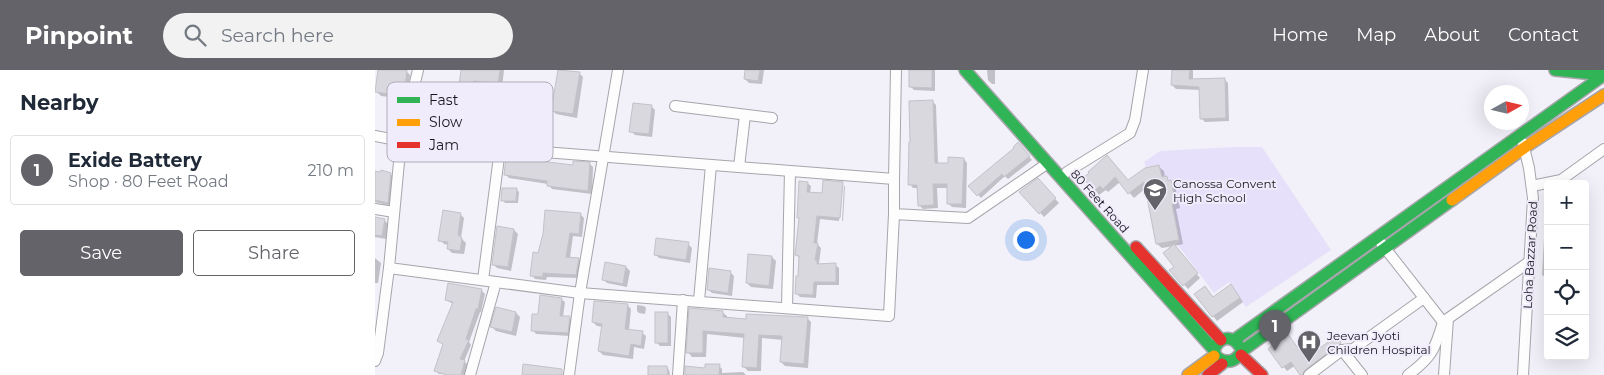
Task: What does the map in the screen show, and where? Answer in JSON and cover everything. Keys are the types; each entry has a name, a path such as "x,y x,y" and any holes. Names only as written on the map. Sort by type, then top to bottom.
{"main road":[{"name":"80 Feet Road","path":"965,70 1224,358"},
{"name":"80 Feet Road","path":"976,70 1067,172 1224,358"},
{"path":"1555,70 1604,75"},
{"path":"1234,340 1604,75"},
{"path":"1241,353 1524,148 1604,95"},
{"path":"1189,375 1224,358 1239,359 1241,353 1239,344 1228,338 1224,358 1208,375"},
{"path":"1241,353 1262,375"}],"street":[{"path":"569,375 580,293 618,70"},
{"path":"389,268 580,293 889,316 894,214 896,70"},
{"path":"1067,172 1130,133 1135,120 1143,70"},
{"path":"675,106 772,118"},
{"path":"739,168 745,115"},
{"name":"Loha Bazzar Road","path":"1521,135 1532,186 1523,375"},
{"path":"1532,186 1561,180 1604,149"},
{"path":"553,153 894,179"},
{"path":"375,361 378,353 389,268 399,162"},
{"path":"483,280 498,162"},
{"path":"894,214 968,218 1048,163"},
{"path":"699,301 711,165"},
{"path":"787,308 790,171"},
{"path":"375,209 394,212"},
{"path":"1377,238 1424,298 1445,320 1445,375"},
{"path":"1408,375 1428,359 1436,346 1445,320 1529,262"},
{"path":"470,375 496,282"},
{"path":"1309,375 1342,350 1353,349 1424,298"},
{"path":"678,375 683,300"},
{"path":"1342,350 1362,375"}],"shaded area":[{"path":"1262,147 1331,250 1246,307 1229,282 1214,293 1177,244 1180,242 1173,206 1175,203 1171,180 1168,180 1167,176 1157,177 1161,174 1159,165 1146,167 1144,162 1160,151"}],"building":[{"path":"378,70 407,70 406,82 387,82 387,94 375,92"},
{"path":"461,70 500,70 498,82 459,82"},
{"path":"558,70 580,72 573,114 553,111"},
{"path":"745,70 760,70 758,81 744,79"},
{"path":"909,70 932,70 932,88 909,87"},
{"path":"1172,70 1190,70 1189,79 1225,78 1226,118 1200,119 1199,87 1171,85"},
{"path":"933,100 935,163 948,163 948,157 964,158 962,204 947,204 947,184 933,184 934,205 918,206 917,185 908,185 909,101"},
{"path":"633,103 652,105 649,134 629,132"},
{"path":"1018,142 1030,156 1004,177 1002,174 977,196 968,186 1014,148"},
{"path":"1107,155 1128,180 1145,168 1159,165 1162,177 1167,176 1168,181 1171,180 1176,204 1172,204 1179,240 1156,244 1144,182 1128,194 1115,177 1103,189 1100,186 1094,191 1083,178"},
{"path":"573,161 590,162 588,191 547,186 547,181 504,175 505,162 548,162 573,165"},
{"path":"381,170 391,173 388,203 375,200 375,171 381,172"},
{"path":"1038,178 1056,198 1039,214 1019,192"},
{"path":"823,180 843,182 840,218 817,216 814,243 818,243 815,260 817,260 817,264 836,263 836,282 814,282 813,295 795,294 799,256 795,255 799,218 797,218 799,181 808,182 807,192 822,193"},
{"path":"502,188 517,188 516,201 501,201"},
{"path":"443,210 461,213 458,235 462,238 460,251 447,249 448,242 438,241"},
{"path":"545,210 581,213 579,234 570,233 566,257 579,258 576,275 543,273 543,277 530,276 533,252 538,253 543,234"},
{"path":"375,217 385,219 382,236 375,235"},
{"path":"497,226 514,229 508,267 492,265"},
{"path":"656,238 689,242 686,260 654,255"},
{"path":"1174,244 1198,273 1183,286 1169,270 1174,267 1163,253"},
{"path":"748,254 772,256 769,286 746,283"},
{"path":"605,262 626,266 623,284 602,280"},
{"path":"709,268 731,271 728,293 707,290"},
{"path":"448,283 482,289 478,309 476,309 466,339 469,340 460,359 465,360 461,375 447,375 434,371 443,344 437,341 453,302 445,300"},
{"path":"1231,284 1240,298 1212,317 1194,294 1205,286 1213,297"},
{"path":"540,295 562,298 560,316 570,316 568,333 531,331 532,314 538,314"},
{"path":"594,301 628,304 625,329 643,331 641,346 631,344 629,356 598,351 602,324 592,322"},
{"path":"496,307 516,312 512,332 490,327"},
{"path":"689,308 723,311 723,317 746,319 746,314 808,317 804,364 780,362 782,336 759,335 757,368 742,367 744,334 703,331 703,353 686,353"},
{"path":"655,312 668,312 668,343 655,343"},
{"path":"1288,334 1305,358 1337,336 1341,343 1300,375 1291,362 1282,368 1268,349"},
{"path":"523,364 562,369 562,375 522,375"},
{"path":"705,364 720,364 719,375 685,375 685,366 705,368"},
{"path":"648,366 667,366 668,375 648,375"}],"traffic: fast":[{"path":"965,70 1214,350"},
{"path":"1555,70 1604,75"},
{"path":"1234,340 1604,75"},
{"path":"1242,351 1236,342 1230,339 1224,339 1215,347 1215,353 1218,358 1226,361 1236,359 1242,351 1452,200"}],"traffic: slow":[{"path":"1452,200 1524,148 1604,95"},
{"path":"1188,375 1214,356"}],"traffic: jam":[{"path":"1136,247 1221,340"},
{"path":"1241,355 1262,375"},
{"path":"1208,375 1222,364"}],"place":[{"name":"Canossa Convent High School","path":"1155,211"},
{"name":"Exide Battery","path":"1275,351"},
{"name":"Jeevan Jyoti Children Hospital","path":"1309,363"}]}
